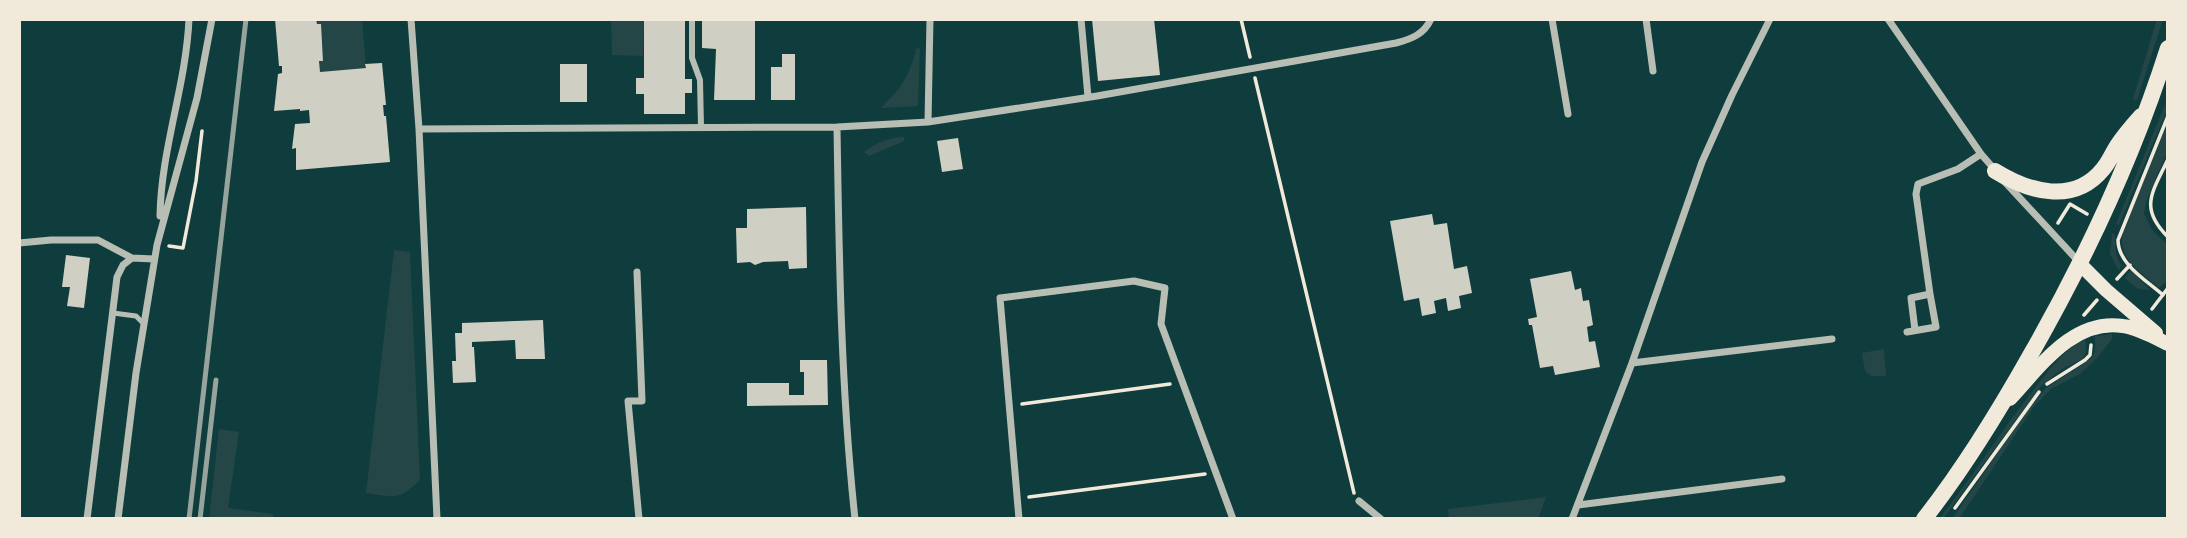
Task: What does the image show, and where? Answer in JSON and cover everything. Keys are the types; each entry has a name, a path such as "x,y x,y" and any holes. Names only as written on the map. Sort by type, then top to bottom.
{"main road":[{"path":"1924,519 1999,410 2080,264 2147,110 2168,48"},
{"path":"1995,171 2035,190 2059,192 2079,187 2101,172 2126,131 2147,110"},
{"path":"2080,264 2168,343"},
{"path":"1999,410 2055,351 2074,335 2106,326 2122,326 2168,343"}],"street":[{"path":"160,227 164,162 190,19"},
{"path":"118,519 160,227 197,98 212,19"},
{"path":"411,19 419,129 437,519"},
{"path":"692,19 692,58 700,80 701,127"},
{"path":"928,122 930,19"},
{"path":"1081,19 1088,97"},
{"path":"419,129 837,127 928,122 1253,69 1405,41 1420,34 1431,19"},
{"path":"1552,19 1568,114"},
{"path":"1646,19 1653,71"},
{"path":"1572,519 1632,363 1703,162 1732,95 1770,19"},
{"path":"1888,19 1981,154 2080,264"},
{"path":"837,127 843,362 855,519"},
{"path":"1930,294 1911,298 1911,331 1936,327 1917,202 1918,184 1958,169 1981,154"},
{"path":"19,243 98,240 132,258 154,259"},
{"path":"88,519 117,277 123,265 132,258"},
{"path":"637,272 642,401 628,401 639,519"},
{"path":"1019,519 1000,298 1134,281 1165,288 1161,324 1233,519"},
{"path":"1632,363 1832,339"},
{"path":"1578,505 1782,478"},
{"path":"1359,500 1381,519"}],"lane":[{"path":"113,313 136,316 144,324"}],"path":[{"path":"1241,19 1353,491 1359,500"},
{"path":"2168,116 2118,240 2119,252 2124,261 2162,295 2168,288"},
{"path":"2168,159 2150,205 2155,223 2168,237"},
{"path":"2087,330 2082,317 2106,290"},
{"path":"1953,511 2040,391 2049,382 2079,365"},
{"path":"1009,405 1182,382"},
{"path":"1016,498 1215,473"}],"shaded area":[{"path":"316,19 362,19 366,68 320,72 319,61 323,60 321,24 317,24"},
{"path":"611,19 644,19 643,56 612,55"},
{"path":"2157,19 2163,19 2137,100 2133,99"},
{"path":"920,48 918,106 881,108 904,81 916,49"},
{"path":"2168,97 2167,110 2119,225 2116,224"},
{"path":"2168,123 2168,150 2147,199 2144,214 2153,231 2168,245 2168,280 2159,288 2131,264 2123,249 2122,240 2123,230"},
{"path":"904,137 904,141 869,156 864,152 883,141"},
{"path":"2112,233 2115,235 2116,254 2121,266 2119,271 2110,254"},
{"path":"394,250 410,252 420,480 407,491 390,496 366,493"},
{"path":"2131,270 2150,290 2138,289 2125,278"},
{"path":"2112,334 2112,339 2097,358 2080,374 2051,389 2035,405 1959,519 1952,519 2021,419 2046,388 2092,358 2095,336"},
{"path":"2085,339 2086,352 2083,359 2062,369 2041,386 1943,519 1939,519 2049,370 2062,356"},
{"path":"1884,349 1886,376 1871,376 1865,371 1862,353"},
{"path":"219,429 239,432 228,508 273,514 273,519 209,519"},
{"path":"1546,497 1538,519 1449,519 1448,509"}],"building":[{"path":"275,19 316,19 317,24 321,24 323,61 319,61 320,72 366,68 365,64 382,63 386,105 383,105 390,162 296,170 296,148 292,149 295,124 310,123 309,110 274,111 278,74 282,73"},
{"path":"644,19 685,19 685,79 692,79 692,93 685,93 685,114 644,114 644,94 636,94 636,78 644,78"},
{"path":"702,19 755,19 755,100 714,100 716,49 702,48"},
{"path":"1092,19 1154,19 1160,75 1098,81"},
{"path":"782,54 795,54 795,100 771,100 771,67 782,67"},
{"path":"560,64 587,64 587,102 560,102"},
{"path":"958,138 963,169 942,172 937,141"},
{"path":"806,207 807,268 789,269 788,261 755,265 750,262 737,263 736,228 747,228 747,209"},
{"path":"1432,214 1434,225 1447,223 1454,269 1467,266 1472,293 1459,296 1461,308 1448,311 1446,298 1434,301 1436,313 1422,316 1419,298 1404,301 1390,221"},
{"path":"66,255 90,258 84,308 67,306 70,287 62,287"},
{"path":"1571,271 1575,290 1581,288 1583,301 1589,300 1593,325 1587,327 1589,342 1595,341 1600,367 1555,375 1553,366 1540,368 1532,325 1529,325 1528,319 1537,317 1530,279"},
{"path":"543,320 545,359 516,359 515,340 472,342 476,382 453,383 452,361 456,361 455,333 462,333 462,323"},
{"path":"800,360 827,360 828,405 747,406 747,383 789,383 789,395 804,395 804,372 800,372"}],"railway":[{"path":"189,519 246,19"},
{"path":"200,519 216,380"}]}
